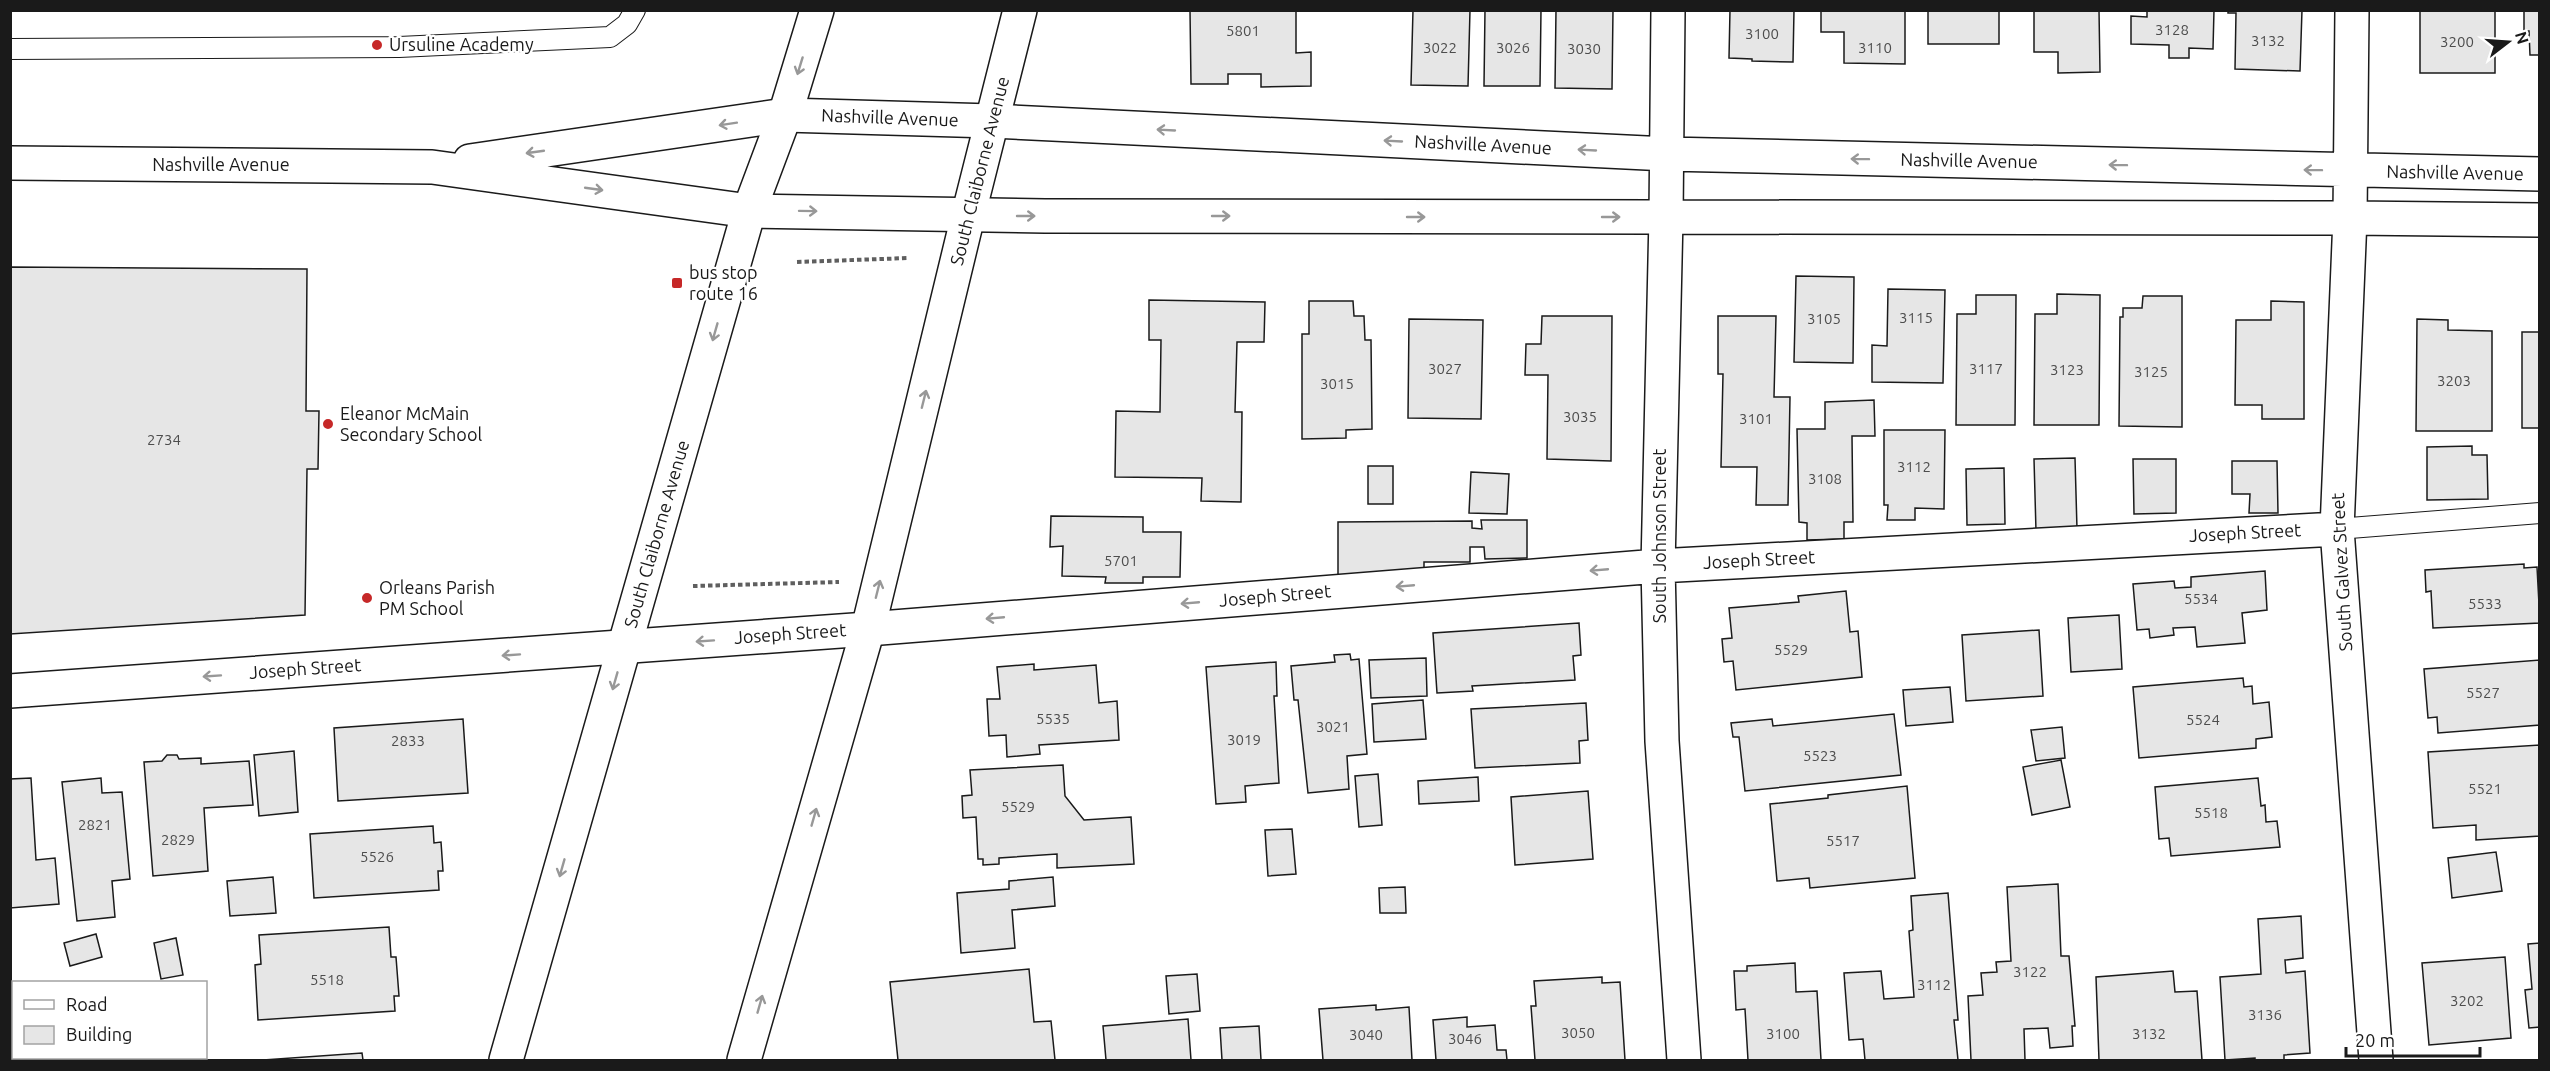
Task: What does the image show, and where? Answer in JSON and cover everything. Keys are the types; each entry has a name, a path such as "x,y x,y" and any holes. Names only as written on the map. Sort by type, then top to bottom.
{"street":[{"name":"South Claiborne Avenue","path":"506,1060 749,211 785,115 818,10"},
{"name":"South Claiborne Avenue","path":"744,1060 868,629 1020,10"},
{"name":"South Johnson Street","path":"1668,10 1658,566 1662,741 1684,1060"},
{"name":"South Galvez Street","path":"2352,10 2350,218 2337,529 2376,1060"},
{"name":"Nashville Avenue","path":"432,167 785,115 992,122 1667,154 2540,174"},
{"name":"Nashville Avenue","path":"10,164 432,167 749,211 968,216 2540,220"},
{"name":"Joseph Street","path":"10,690 868,629 1658,566 2337,529"}],"lane":[{"path":"10,49 399,47 610,37 627,24 636,10"},
{"name":"Joseph Street","path":"2337,529 2540,513"}],"path":[{"path":"797,262 909,258"},
{"path":"693,586 843,582"}],"building":[{"path":"1190,10 1296,10 1296,53 1311,52 1311,86 1261,87 1261,74 1228,74 1228,84 1191,84"},
{"path":"1413,10 1470,10 1468,86 1411,85"},
{"path":"1485,10 1541,10 1540,86 1484,86"},
{"path":"1556,10 1613,10 1612,89 1555,88"},
{"path":"1730,10 1794,10 1793,62 1729,58"},
{"path":"1821,10 1905,10 1905,64 1844,63 1844,32 1821,32"},
{"path":"1928,10 1999,10 1999,44 1928,44"},
{"path":"2034,10 2099,10 2100,72 2058,73 2058,52 2034,52"},
{"path":"2138,10 2214,10 2213,49 2189,48 2189,58 2169,58 2169,45 2131,44 2131,16 2147,17 2147,11"},
{"path":"2228,10 2302,10 2300,71 2235,69 2236,13 2228,13"},
{"path":"2420,10 2495,10 2495,73 2420,73"},
{"path":"2524,10 2540,10 2540,55 2530,55 2529,31 2524,31"},
{"path":"10,267 307,269 306,411 319,411 318,469 307,469 305,615 10,634"},
{"path":"1796,276 1854,277 1853,363 1794,362"},
{"path":"1888,289 1945,290 1943,383 1872,382 1872,345 1887,346"},
{"path":"2057,294 2100,295 2099,425 2034,425 2035,314 2057,314"},
{"path":"1976,295 2016,295 2015,425 1956,425 1957,314 1976,314"},
{"path":"2143,296 2182,296 2182,427 2119,426 2120,317 2123,317 2123,308 2142,308"},
{"path":"1149,300 1265,302 1264,342 1237,342 1235,412 1242,412 1241,502 1201,501 1202,478 1115,477 1116,411 1160,412 1161,340 1149,340"},
{"path":"1309,301 1353,301 1354,316 1364,316 1365,340 1371,340 1372,429 1346,430 1346,438 1302,439 1302,334 1309,334"},
{"path":"2271,301 2304,302 2304,419 2262,419 2262,405 2235,405 2236,320 2271,320"},
{"path":"1542,316 1612,316 1611,461 1547,459 1548,375 1525,375 1526,344 1541,344"},
{"path":"1718,316 1776,316 1774,397 1790,397 1788,505 1756,505 1757,467 1721,467 1723,374 1718,374"},
{"path":"1409,319 1483,320 1481,419 1408,418"},
{"path":"2417,319 2448,320 2448,330 2492,331 2492,431 2416,431"},
{"path":"2522,332 2540,332 2540,428 2522,428"},
{"path":"1874,400 1875,436 1852,436 1853,522 1844,522 1844,539 1807,540 1807,523 1799,522 1797,429 1825,429 1825,402"},
{"path":"1884,430 1945,430 1944,509 1915,508 1915,520 1887,520 1888,505 1884,505"},
{"path":"2472,446 2472,455 2487,455 2488,499 2427,500 2427,447"},
{"path":"2075,458 2077,529 2036,531 2034,459"},
{"path":"2133,459 2176,459 2176,513 2134,514"},
{"path":"2232,461 2277,461 2278,513 2249,513 2250,494 2232,494"},
{"path":"1368,466 1393,466 1393,504 1368,504"},
{"path":"2004,468 2005,524 1967,525 1966,469"},
{"path":"1471,472 1509,474 1507,514 1469,513"},
{"path":"1051,516 1143,517 1143,532 1181,532 1180,577 1143,577 1143,583 1105,583 1106,577 1062,576 1063,546 1050,547"},
{"path":"1481,520 1527,520 1527,558 1485,559 1484,547 1470,547 1470,562 1424,562 1424,573 1338,579 1338,522 1472,521 1472,528 1482,529"},
{"path":"2524,564 2524,568 2537,567 2540,623 2433,628 2431,591 2426,592 2425,570"},
{"path":"2265,571 2267,610 2242,613 2245,643 2197,647 2195,627 2173,628 2174,635 2150,638 2149,629 2137,630 2133,584 2174,581 2175,588 2191,587 2191,577"},
{"path":"1846,591 1850,632 1858,631 1862,677 1736,690 1733,661 1724,662 1722,639 1732,638 1729,608 1799,602 1798,596"},
{"path":"2119,615 2122,669 2071,672 2068,618"},
{"path":"1579,623 1581,655 1573,656 1575,680 1472,686 1473,691 1437,693 1433,633"},
{"path":"2039,630 2043,696 1966,701 1962,635"},
{"path":"1350,654 1351,660 1359,659 1367,754 1347,756 1349,789 1308,793 1298,700 1294,700 1291,666 1335,662 1334,655"},
{"path":"1426,658 1427,696 1371,698 1369,660"},
{"path":"2540,660 2540,725 2438,733 2437,717 2428,718 2424,669"},
{"path":"1276,662 1277,696 1274,696 1279,783 1245,786 1246,802 1216,804 1206,667"},
{"path":"1034,664 1034,670 1096,665 1099,703 1117,701 1119,740 1039,745 1040,754 1007,757 1006,735 989,736 987,699 1000,699 997,667"},
{"path":"2243,678 2244,687 2252,686 2253,704 2269,702 2272,737 2256,739 2256,748 2139,758 2133,687"},
{"path":"1950,687 1953,722 1906,726 1903,690"},
{"path":"1423,700 1426,739 1374,742 1372,704"},
{"path":"1586,703 1588,740 1579,741 1580,763 1475,768 1471,709"},
{"path":"1894,714 1901,775 1745,791 1739,737 1733,737 1731,723 1772,719 1773,726"},
{"path":"463,719 468,793 338,801 334,728"},
{"path":"2062,727 2065,758 2036,761 2031,730"},
{"path":"2540,745 2540,836 2476,840 2476,825 2433,828 2428,752"},
{"path":"294,751 298,812 259,816 254,755"},
{"path":"167,755 177,755 179,759 201,758 201,764 249,761 253,805 204,808 208,871 153,876 144,762 162,761"},
{"path":"2061,760 2070,807 2032,815 2023,767"},
{"path":"1063,765 1065,796 1084,820 1131,817 1134,864 1057,868 1057,854 999,858 999,864 983,865 983,859 978,859 976,817 963,818 962,796 972,795 970,770"},
{"path":"1378,774 1382,825 1359,827 1355,776"},
{"path":"1478,777 1479,801 1419,804 1418,781"},
{"path":"31,778 36,860 55,858 59,904 10,908 10,779"},
{"path":"101,778 102,793 122,792 130,879 112,881 115,917 77,921 62,782"},
{"path":"2258,778 2261,806 2265,805 2266,822 2277,821 2280,847 2171,856 2169,838 2159,839 2155,787"},
{"path":"1907,786 1915,878 1810,888 1809,878 1777,881 1770,804"},
{"path":"1588,791 1593,859 1515,865 1511,797"},
{"path":"433,826 434,843 441,842 443,871 438,871 439,890 314,898 310,834"},
{"path":"1292,829 1296,874 1268,876 1265,830"},
{"path":"2496,852 2502,891 2452,898 2448,858"},
{"path":"273,877 276,913 230,916 227,881"},
{"path":"1053,877 1055,906 1012,910 1015,948 961,953 957,893 1009,889 1009,881"},
{"path":"2058,884 2061,956 2069,956 2075,1026 2072,1026 2073,1046 2050,1048 2048,1028 2024,1029 2025,1060 1971,1060 1968,996 1983,995 1981,973 1997,972 1996,962 2011,961 2007,887"},
{"path":"1405,887 1406,913 1380,913 1379,888"},
{"path":"1948,893 1958,1020 1954,1020 1958,1060 1865,1060 1863,1039 1849,1040 1844,973 1881,971 1884,999 1914,997 1909,931 1913,930 1911,896"},
{"path":"2301,916 2303,958 2285,960 2286,973 2305,971 2310,1053 2284,1055 2284,1060 2255,1060 2255,1058 2225,1060 2220,977 2261,974 2258,919"},
{"path":"389,927 391,957 396,957 399,996 394,996 395,1011 258,1020 255,965 261,964 259,935"},
{"path":"96,934 102,957 70,966 64,943"},
{"path":"176,938 183,975 161,979 154,943"},
{"path":"2540,943 2540,1027 2529,1028 2525,990 2532,989 2528,944"},
{"path":"2505,957 2511,1038 2429,1045 2422,963"},
{"path":"1795,963 1796,992 1817,991 1821,1060 1748,1060 1745,1009 1736,1010 1734,971 1747,971 1747,966"},
{"path":"1029,969 1034,1022 1051,1021 1055,1060 898,1060 890,982"},
{"path":"2173,971 2175,992 2197,991 2202,1060 2099,1060 2096,977"},
{"path":"1197,974 1200,1011 1169,1014 1166,976"},
{"path":"1602,977 1602,983 1620,982 1625,1060 1535,1060 1531,1006 1536,1006 1534,981"},
{"path":"1376,1005 1376,1010 1409,1007 1412,1060 1323,1060 1319,1009"},
{"path":"1467,1017 1467,1027 1495,1025 1497,1050 1506,1050 1507,1060 1436,1060 1433,1020"},
{"path":"1188,1019 1191,1060 1106,1060 1103,1026"},
{"path":"1259,1026 1261,1060 1222,1060 1220,1028"},
{"path":"362,1053 363,1060 263,1060"}],"place":[{"name":"Ursuline Academy","path":"377,45"},
{"name":"bus stop route 16","path":"677,283"},
{"name":"Eleanor McMain Secondary School","path":"328,424"},
{"name":"Orleans Parish PM School","path":"367,598"}]}
